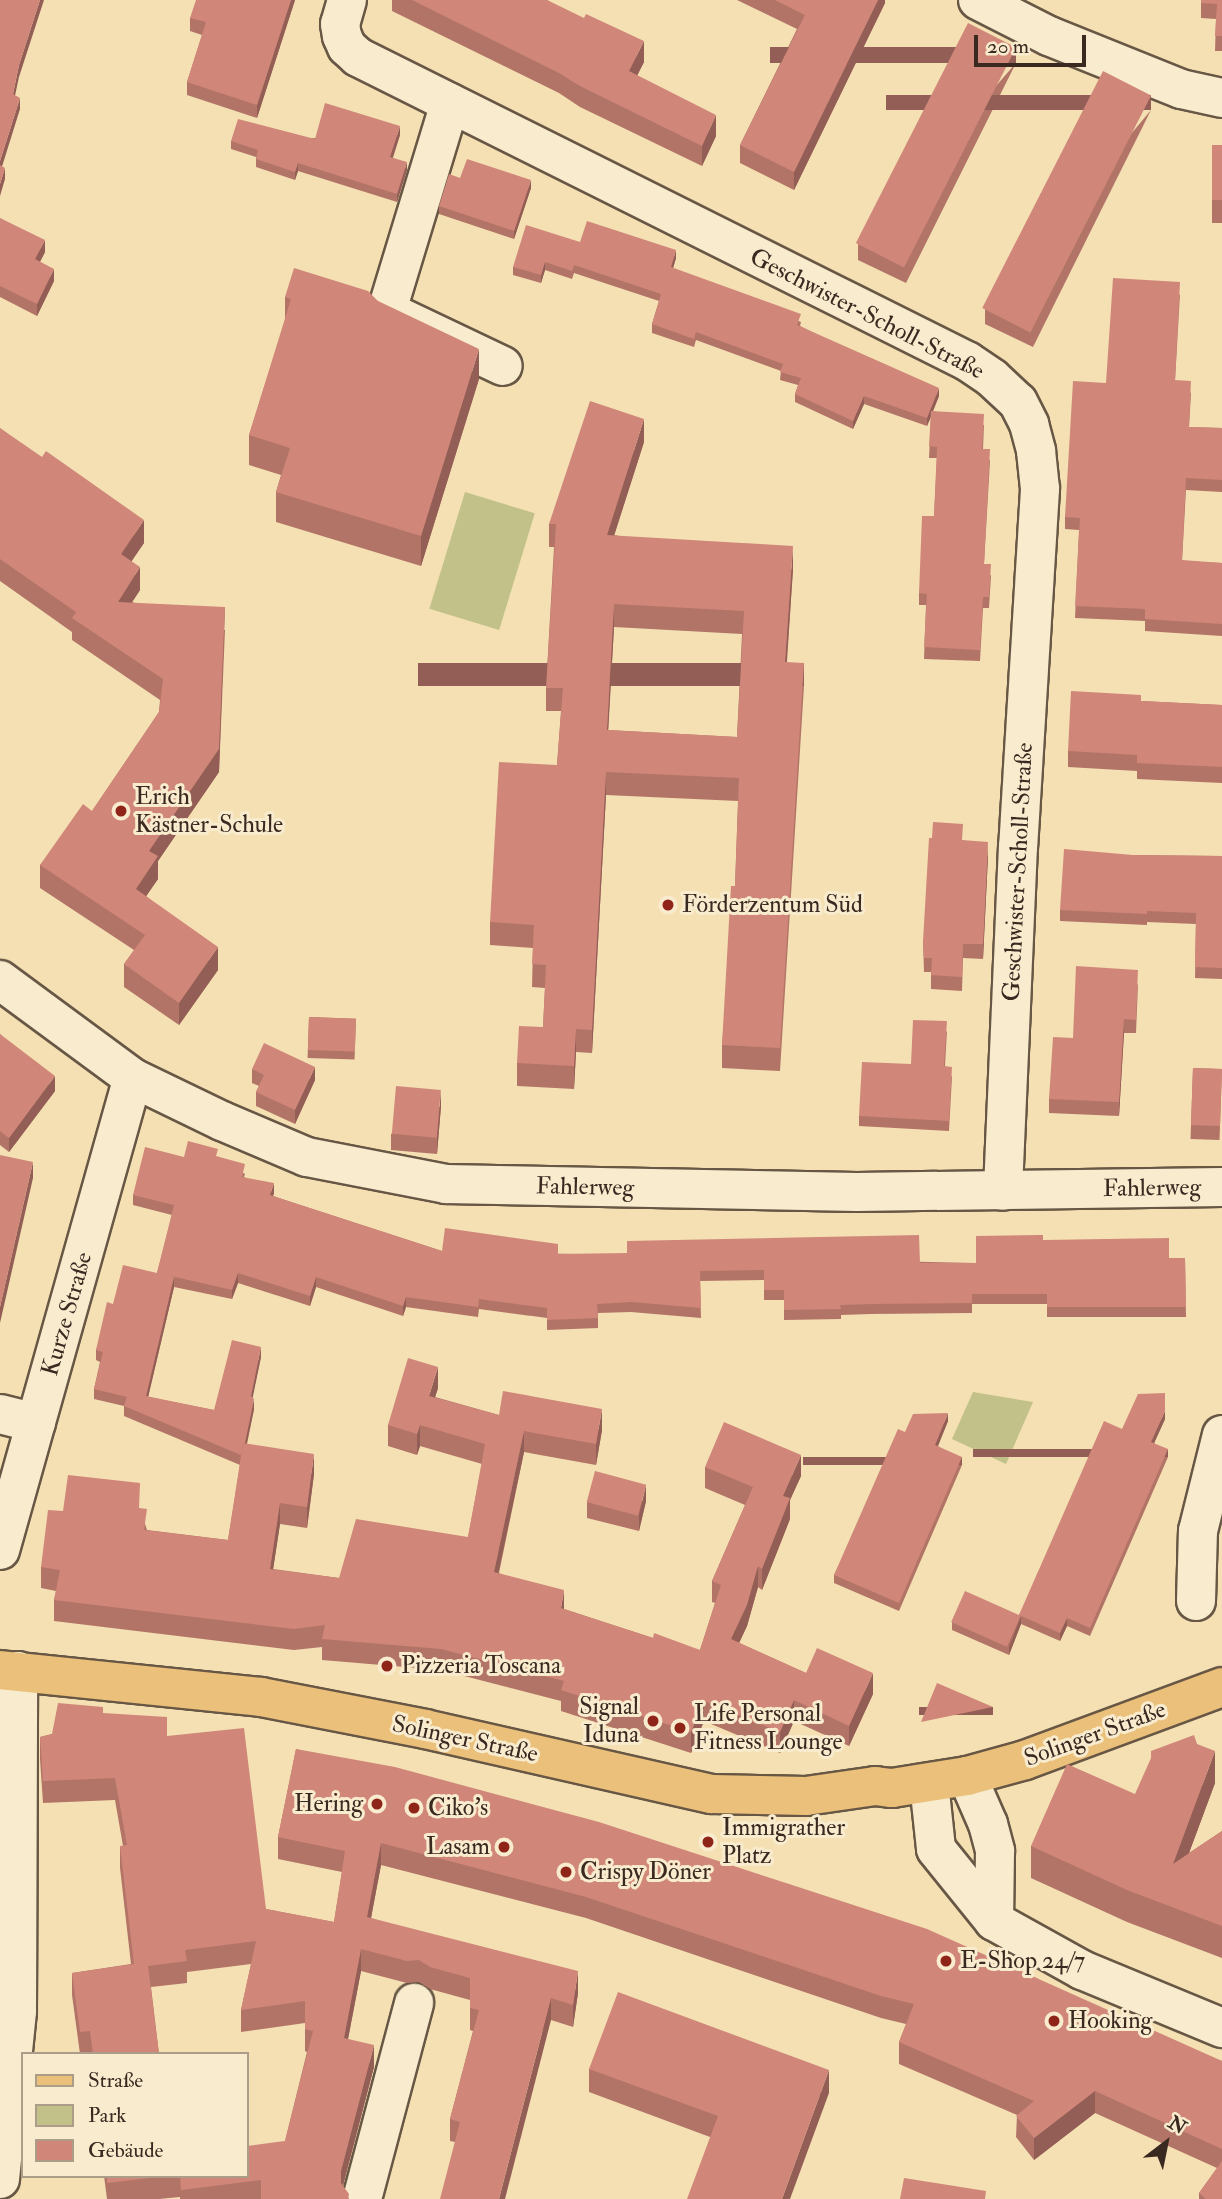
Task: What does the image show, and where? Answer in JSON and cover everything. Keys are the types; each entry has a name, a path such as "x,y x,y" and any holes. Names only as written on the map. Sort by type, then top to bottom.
{"main road":[{"name":"Solinger Straße","path":"9,1670 261,1697 425,1728 712,1794 806,1796 875,1786 892,1788 967,1776 1025,1760 1222,1687"}],"street":[{"name":"Geschwister-Scholl-Straße","path":"347,0 340,24 347,47 358,57 967,361 992,378 1018,402 1029,424 1036,451 1040,489 1018,846 1003,1191"},
{"path":"978,0 1049,36 1181,89 1222,98"},
{"path":"450,103 387,311 503,366"},
{"name":"Fahlerweg","path":"0,979 133,1077 307,1157 446,1184 843,1192 1222,1186"},
{"name":"Kurze Straße","path":"0,1550 18,1418 133,1077"},
{"path":"1222,1186 1222,1205"},
{"path":"1196,1601 1198,1531 1222,1435"},
{"path":"0,2179 8,2011 9,1670"},
{"path":"967,1776 988,1824 995,1852 994,1921"},
{"path":"929,1783 936,1849 994,1921 1082,1970 1222,2028"},
{"path":"362,2199 414,2003"}],"green space":[{"path":"465,492 535,513 499,630 429,609"},
{"path":"973,1392 1033,1402 1006,1464 952,1439"}],"building":[{"path":"0,0 40,0 19,65 13,94 20,98 0,161"},
{"path":"196,0 291,0 257,105 187,82 206,22 190,18"},
{"path":"412,0 547,0 584,18 586,14 644,41 629,71 716,115 702,146"},
{"path":"775,0 878,0 794,172 740,145 805,15"},
{"path":"1201,0 1222,0 1222,36 1215,36 1217,4 1201,3"},
{"path":"968,23 1016,48 904,268 856,243"},
{"path":"1103,71 1151,96 1030,333 982,308"},
{"path":"325,103 400,126 390,157 407,162 397,194 298,163 295,172 256,159 258,150 231,141 238,119 315,139"},
{"path":"1212,145 1222,145 1222,200 1212,200"},
{"path":"467,159 531,180 514,231 439,206 449,174 460,178"},
{"path":"0,165 5,168 0,184"},
{"path":"0,218 45,240 35,259 54,269 37,304 0,286"},
{"path":"587,221 676,250 671,267 801,314 797,325 939,388 927,418 864,396 853,421 795,394 801,378 780,372 783,364 696,332 694,339 652,324 661,294 574,265 572,271 545,262 541,275 513,267 526,225 580,242"},
{"path":"294,268 368,291 378,301 479,349 421,536 276,492 290,448 249,435 291,299 285,297"},
{"path":"1113,278 1180,282 1175,380 1191,381 1189,427 1222,428 1222,480 1186,478 1182,560 1222,563 1222,624 1145,619 1145,609 1075,606 1080,518 1065,517 1073,381 1106,383"},
{"path":"590,401 644,419 607,535 793,546 785,662 804,663 780,1048 722,1045 731,886 735,886 739,778 606,772 592,1030 576,1029 574,1066 517,1063 519,1026 543,1027 546,965 532,964 534,925 490,922 499,762 557,765 563,688 546,688 556,524 549,524","holes":["614,604 744,611 737,737 607,730"]},
{"path":"931,411 984,414 982,449 990,449 984,564 991,564 989,597 983,597 980,650 924,647 927,594 919,593 922,516 934,516 937,447 929,446"},
{"path":"0,428 42,457 46,451 144,520 121,554 140,567 118,602 225,607 219,749 149,851 158,856 136,889 218,947 179,1003 124,964 145,935 40,865 83,804 92,811 159,712 163,679 72,618 76,612 0,559"},
{"path":"1071,691 1141,695 1141,701 1222,705 1222,767 1137,763 1137,755 1068,751"},
{"path":"933,822 963,824 962,840 988,842 983,944 963,944 962,977 931,975 932,958 924,958 929,838 932,838"},
{"path":"1064,849 1133,855 1222,856 1222,968 1195,967 1196,913 1060,910"},
{"path":"1076,966 1138,970 1136,1020 1124,1019 1119,1102 1049,1099 1053,1037 1073,1038"},
{"path":"309,1017 356,1019 355,1052 308,1050"},
{"path":"913,1020 947,1021 944,1066 952,1067 949,1121 859,1116 862,1062 911,1064"},
{"path":"0,1034 55,1076 9,1138 0,1131"},
{"path":"264,1043 315,1067 295,1110 256,1092 264,1075 252,1069"},
{"path":"1193,1068 1222,1069 1220,1126 1191,1125"},
{"path":"396,1086 441,1090 437,1138 392,1134"},
{"path":"188,1141 218,1149 216,1156 245,1164 242,1177 274,1183 270,1195 442,1251 445,1228 558,1244 558,1254 627,1253 627,1241 919,1235 920,1263 976,1263 976,1236 1043,1235 1043,1240 1169,1238 1169,1258 1185,1258 1186,1307 1047,1307 1047,1294 972,1294 972,1303 840,1305 841,1309 784,1310 784,1290 764,1290 764,1270 700,1271 701,1308 631,1302 597,1304 598,1318 547,1320 547,1308 479,1299 478,1307 406,1297 403,1306 316,1277 310,1296 238,1273 232,1290 171,1276 174,1277 146,1396 214,1410 232,1340 261,1347 251,1396 254,1399 241,1455 124,1406 127,1397 94,1389 103,1352 96,1350 107,1302 113,1304 123,1265 157,1273 174,1205 133,1195 145,1147 184,1157"},
{"path":"0,1155 33,1162 0,1307"},
{"path":"408,1358 438,1367 429,1396 499,1415 503,1391 602,1409 596,1444 524,1431 494,1572 564,1590 561,1608 653,1638 654,1633 700,1650 721,1585 712,1581 753,1487 705,1467 724,1422 801,1455 783,1496 790,1498 762,1569 758,1566 747,1605 731,1639 806,1673 817,1648 873,1673 849,1726 794,1700 780,1732 704,1701 691,1732 561,1690 564,1681 441,1649 322,1639 325,1625 294,1629 54,1600 60,1570 41,1567 48,1510 63,1511 68,1475 140,1483 139,1508 147,1509 144,1530 228,1540 243,1443 314,1454 307,1507 280,1503 270,1569 339,1578 356,1519 468,1537 485,1444 420,1425 417,1434 388,1425"},
{"path":"1165,1393 1165,1411 1151,1442 1168,1449 1090,1628 1067,1618 1060,1633 1019,1615 1104,1421 1122,1429 1138,1394"},
{"path":"948,1413 935,1445 962,1457 899,1603 834,1575 898,1429 905,1432 913,1414"},
{"path":"595,1471 646,1485 638,1516 587,1502"},
{"path":"965,1591 1021,1616 1007,1647 951,1622"},
{"path":"937,1683 993,1707 921,1722"},
{"path":"58,1703 103,1707 103,1713 167,1717 167,1736 244,1728 266,1909 334,1922 345,1851 278,1837 296,1749 395,1767 599,1822 927,1929 1222,2061 1222,2149 1095,2091 1034,2138 1016,2116 1034,2101 899,2042 914,2004 881,1996 586,1897 381,1843 367,1917 578,1971 573,2005 551,1998 499,2199 440,2199 460,2122 450,2119 479,2010 470,2008 470,1978 430,1967 419,1960 407,1961 361,1949 344,2038 374,2045 341,2171 341,2183 349,2194 348,2199 261,2199 261,2180 181,2190 180,2178 248,2178 248,2146 285,2141 313,2031 305,2029 305,2001 241,2010 256,1941 185,1950 187,1961 148,1966 159,2052 93,2052 90,2031 80,2032 72,1973 134,1964 120,1846 127,1845 115,1778 43,1781 40,1737 52,1734"},
{"path":"1194,1735 1197,1744 1215,1751 1173,1864 1222,1831 1222,1926 1127,1890 1031,1846 1067,1764 1135,1794 1151,1758 1151,1751"},
{"path":"618,1992 829,2070 782,2199 687,2199 718,2116 589,2069"},
{"path":"1222,2161 1222,2199 1206,2199 1199,2193"},
{"path":"107,2178 149,2178 107,2183"},
{"path":"904,2178 986,2191 985,2199 900,2199"}],"place":[{"name":"Erich Kästner-Schule","path":"121,811"},
{"name":"Förderzentum Süd","path":"668,905"},
{"name":"Pizzeria Toscana","path":"387,1666"},
{"name":"Signal Iduna","path":"653,1721"},
{"name":"Life Personal Fitness Lounge","path":"680,1728"},
{"name":"Hering","path":"377,1804"},
{"name":"Ciko's","path":"414,1808"},
{"name":"Immigrather Platz","path":"708,1842"},
{"name":"Lasam","path":"504,1847"},
{"name":"Crispy Döner","path":"566,1872"},
{"name":"E-Shop 24/7","path":"946,1961"},
{"name":"Hooking","path":"1054,2021"}]}
